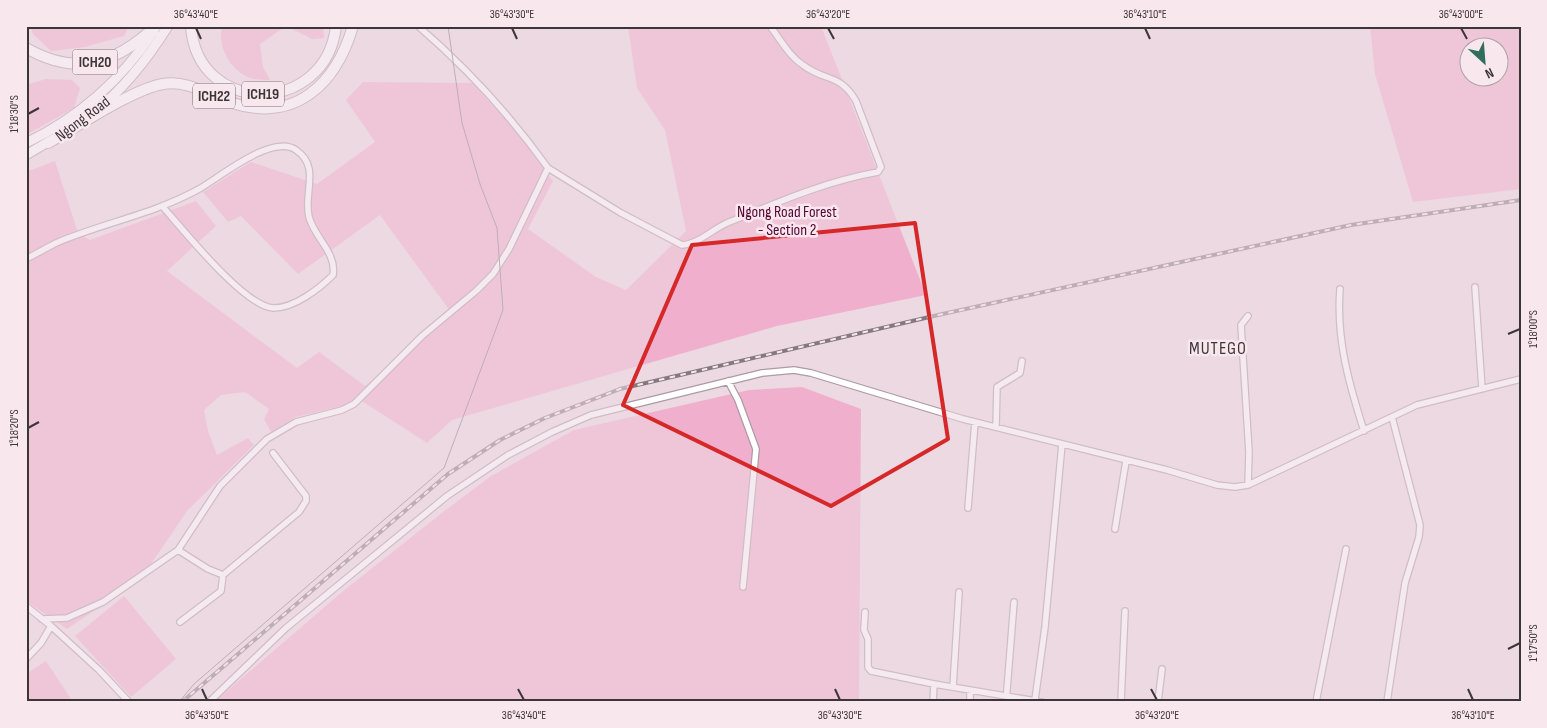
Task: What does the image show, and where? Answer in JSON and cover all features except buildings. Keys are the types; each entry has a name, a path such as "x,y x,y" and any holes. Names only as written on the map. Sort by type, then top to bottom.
{"highway":[{"name":"ICH20","path":"26,48 57,62 96,62 112,58 131,48 156,26"},
{"name":"ICH19","path":"191,26 193,46 204,67 230,87 258,94 271,94 290,90 308,79 324,62 331,50 336,26"},
{"name":"ICH22","path":"48,143 135,94 163,84 195,87 232,103 254,108 280,106 297,101 320,87 331,76 347,47 353,26"}],"main road":[{"name":"Ngong Road","path":"26,144 64,122 105,89 133,58 156,26"},
{"name":"Ngong Road","path":"26,155 92,114 141,65 168,26"}],"street":[{"path":"418,26 478,81 514,121 548,168 605,204 682,246 692,243 726,224 812,190 846,179 878,172 881,167 851,91 833,78 818,74 802,65 770,26"},
{"path":"26,259 57,243 162,206 197,190 263,149 280,145 296,149 308,162 311,175 308,214 312,227 329,252 334,270 333,275 297,301 284,307 272,308 260,304 244,294 162,206"},
{"path":"42,619 67,618 86,612 178,550 220,486 267,439 296,422 350,407 422,336 484,284 509,249 548,168"},
{"path":"1475,287 1482,389"},
{"path":"1340,289 1339,330 1353,394 1364,431"},
{"path":"1248,316 1241,325 1241,339 1249,452 1248,485"},
{"path":"996,426 997,387 1020,373 1022,361"},
{"path":"209,702 286,628 447,496 484,470 536,440 592,415 728,381 762,373 794,370 975,422 1167,470 1218,485 1235,487 1248,485 1417,405 1521,379"},
{"path":"728,381 738,400 756,450 743,586"},
{"path":"1387,702 1405,583 1419,537 1420,525 1392,417"},
{"path":"968,508 975,422"},
{"path":"1035,700 1045,627 1062,444"},
{"path":"180,622 221,591 223,575 299,512 306,501 303,491 273,453"},
{"path":"1114,530 1126,460"},
{"path":"1316,702 1346,549"},
{"path":"178,550 208,569 223,575"},
{"path":"953,687 959,592"},
{"path":"1006,699 1014,602"},
{"path":"26,606 98,670 129,702"},
{"path":"1120,702 1125,611"},
{"path":"865,612 864,630 868,640 868,667 871,671 970,690 1006,699 1042,702"},
{"path":"26,659 41,643 50,626"},
{"path":"1158,702 1162,670"},
{"path":"933,702 934,684"},
{"path":"970,690 970,702"}],"highlighted area":[{"path":"915,223 948,439 831,506 623,405 692,245"}],"green space":[{"path":"30,26 129,26 124,36 85,47 51,51 33,34"},
{"path":"222,26 286,26 260,44 263,67 270,80 250,78 236,69 223,49 221,41"},
{"path":"286,26 323,26 324,38 312,39"},
{"name":"Ngong Road Forest - Section 2","path":"628,26 821,26 926,295 777,326 452,420 427,443 362,401 296,417 271,432 264,419 269,409 245,392 221,395 204,410 208,431 217,455 248,438 254,445 187,511 140,580 67,629 26,601 26,172 55,161 78,233 90,240 196,201 216,226 167,271 297,368 319,352 365,386 453,315 380,215 298,274 241,216 228,222 203,192 251,162 317,184 375,142 346,100 363,82 472,83 516,131 553,181 528,229 596,277 626,290 686,231 665,130 637,88"},
{"path":"1370,26 1521,26 1521,189 1413,202 1375,74"},
{"path":"46,79 72,80 80,88 74,108 26,135 26,85"},
{"path":"802,387 861,409 859,702 214,702 342,592 443,512 491,476 574,430 749,390"},
{"path":"124,596 176,659 131,697 75,636"},
{"path":"46,661 73,702 26,702 26,674"}],"tram line":[{"path":"179,702 194,684 444,468 503,310 497,228 480,184 462,123 448,26"}],"railway":[{"path":"182,702 448,474 500,440 545,418 620,389 938,315 1351,225 1521,200"}],"district":[{"name":"MUTEGO","path":"1218,348"}]}
